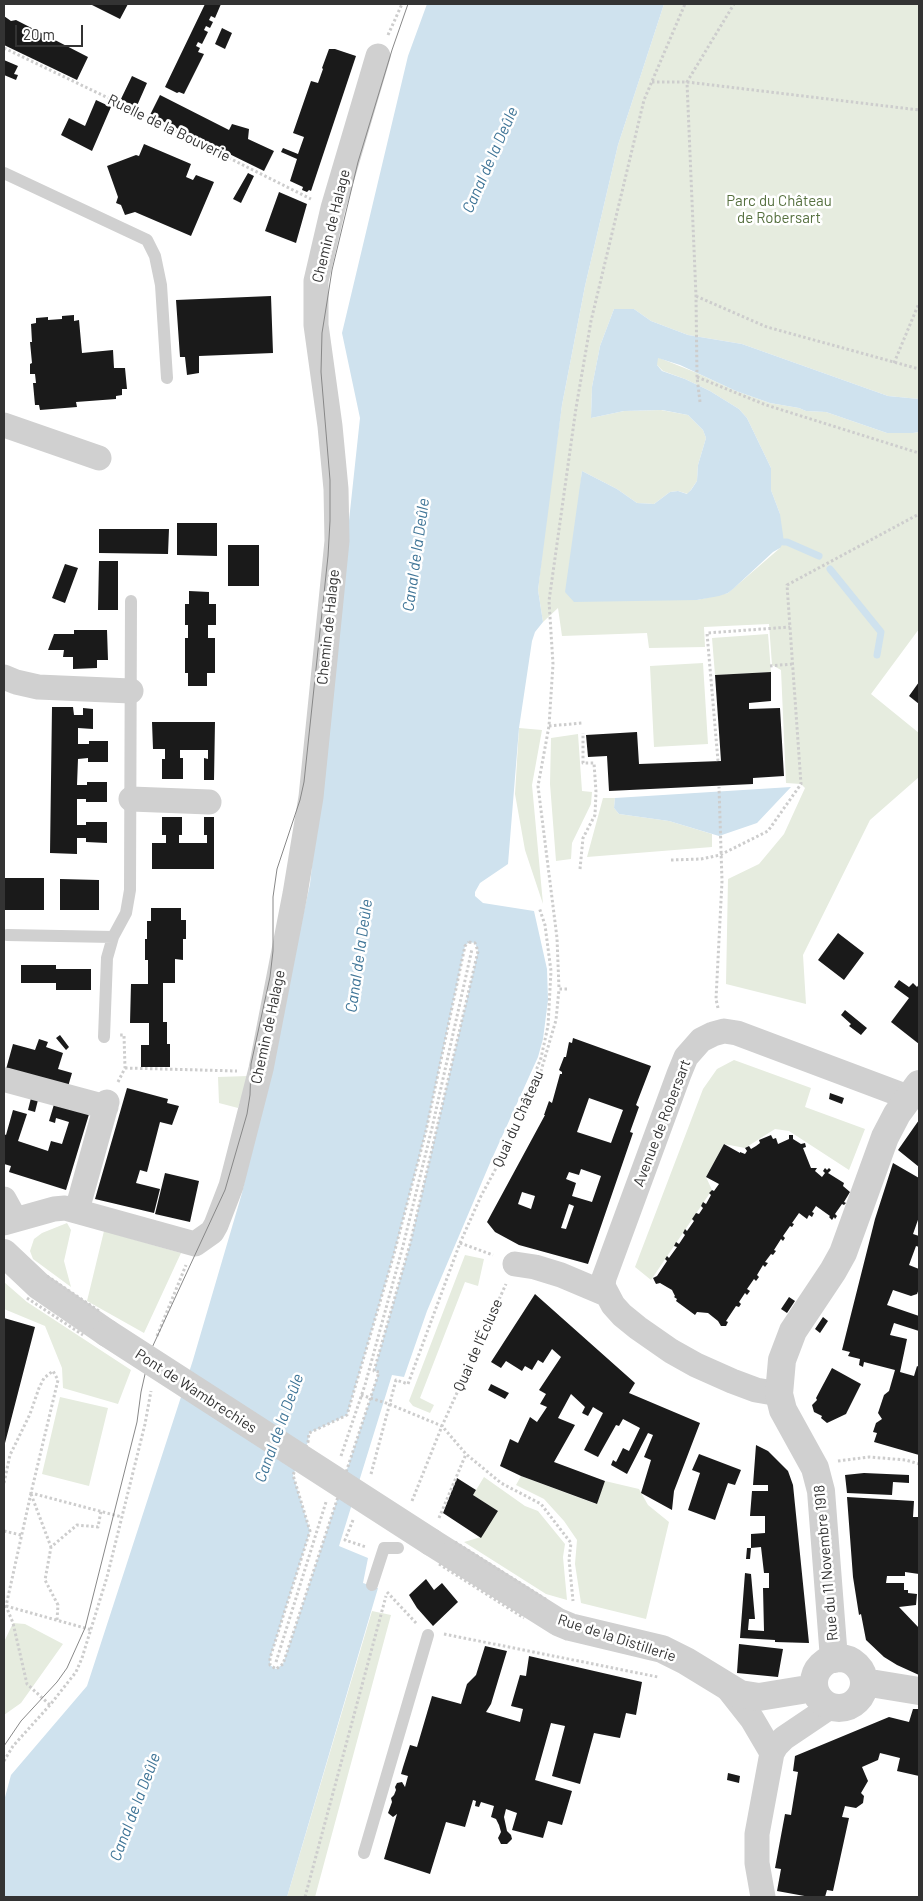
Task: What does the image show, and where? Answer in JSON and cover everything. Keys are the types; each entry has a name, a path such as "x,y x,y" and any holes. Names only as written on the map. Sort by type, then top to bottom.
{"street":[{"name":"Chemin de Halage","path":"195,1244 212,1232 231,1186 260,1069 295,894 311,797 337,541 335,464 319,358 315,310 316,281 333,208 378,56"},
{"path":"4,425 99,458"},
{"path":"4,677 38,687 131,691"},
{"path":"131,799 209,802"},
{"path":"515,1264 535,1267 605,1286 612,1305 638,1328 688,1360 756,1390 779,1394 781,1365 785,1349 793,1331 843,1253 884,1136 914,1091 736,1033 724,1031"},
{"name":"Avenue de Robersart","path":"605,1286 686,1057 701,1040 724,1031"},
{"path":"6,1080 106,1105 77,1210"},
{"path":"8,1214 54,1209 77,1210 195,1244"},
{"name":"Pont de Wambrechies","path":"4,1253 39,1286 73,1311 435,1530"},
{"name":"Rue du 11 Novembre 1918","path":"779,1394 790,1426 815,1468 821,1491 834,1659"},
{"name":"Rue de la Distillerie","path":"435,1530 483,1575 558,1622 570,1627 662,1649 686,1661 740,1694 759,1697 822,1697"},
{"path":"834,1659 846,1659 856,1665 861,1671 864,1682 862,1693 852,1705 841,1708 822,1697 814,1680 818,1669 824,1663 834,1659"},
{"path":"864,1682 919,1691"},
{"path":"726,1686 752,1719 772,1753"},
{"path":"763,1897 757,1863 757,1834 772,1753 776,1746 822,1697"}],"lane":[{"path":"4,173 146,240 156,256 161,285 167,378"},
{"path":"104,1037 107,958 113,937 129,900 131,601"},
{"path":"7,935 113,937"},
{"path":"372,1586 384,1548 398,1548"},
{"path":"364,1854 428,1635"}],"path":[{"path":"378,56 402,4"},
{"name":"Quai du Château","path":"389,1404 396,1380 408,1384 460,1243 481,1196 514,1135 541,1071 556,1020 559,989 557,938 538,786 549,726 553,664 548,601 576,408 591,321 644,100 686,4"},
{"path":"700,402 697,375 696,296 687,82 734,4"},
{"name":"Ruelle de la Bouverie","path":"4,48 125,106 307,198 333,208"},
{"path":"652,82 687,82 919,110"},
{"path":"696,296 767,327 894,363 919,368"},
{"path":"894,363 919,303"},
{"path":"697,375 766,405 919,453"},
{"path":"671,860 701,859 720,855 768,831 801,784 787,585 919,514"},
{"path":"718,761 708,633 790,627"},
{"path":"770,666 792,664"},
{"path":"549,726 582,723"},
{"path":"580,869 583,838 595,815 596,792 594,763 583,763 583,733"},
{"path":"719,788 719,836 722,881 716,999 724,1031"},
{"path":"514,1135 516,1121 541,1058 548,1026 551,971 545,925 539,907"},
{"path":"471,942 475,943 478,951 410,1244 374,1371 379,1372 370,1398 283,1664 276,1669 270,1665 270,1658 310,1531 293,1475 308,1442 309,1433 347,1415 394,1254 426,1131 465,946 471,942"},
{"path":"340,1458 361,1395 403,1246 432,1128 472,949"},
{"path":"559,989 567,990"},
{"path":"104,1037 124,1035 125,1068 106,1105"},
{"path":"125,1068 238,1070 244,1073 260,1069"},
{"path":"460,1243 515,1264"},
{"path":"154,1342 195,1244"},
{"name":"Quai de l'Écluse","path":"442,1426 515,1264"},
{"path":"4,1483 10,1455 30,1414 39,1388 44,1378 53,1371 58,1380 6,1606 13,1623 27,1684 50,1705"},
{"path":"4,1761 14,1746 76,1672 92,1630 122,1517 145,1424 151,1385"},
{"path":"361,1395 389,1404 442,1426 466,1454 501,1483 541,1504 571,1543 569,1559 574,1610"},
{"path":"435,1530 466,1454"},
{"path":"815,1468 848,1459 869,1457 906,1460 919,1464"},
{"path":"31,1493 122,1517"},
{"path":"31,1493 51,1547 45,1580 58,1605 57,1620"},
{"path":"276,1662 328,1493"},
{"path":"51,1547 77,1525 98,1527 101,1511"},
{"path":"4,1532 21,1535"},
{"path":"305,1897 387,1592 428,1635 446,1634 662,1678"},
{"path":"6,1606 92,1630"}],"green space":[{"name":"Parc du Château de Robersart","path":"664,4 919,4 919,399 888,396 742,344 688,335 651,321 634,309 614,309 600,346 592,387 591,418 624,411 661,410 688,415 703,430 706,438 698,465 697,481 688,494 678,491 670,492 654,504 637,503 617,489 582,471 577,518 685,600 697,600 728,593 780,548 780,514 771,490 771,468 747,418 739,409 710,391 663,371 657,365 657,357 736,391 770,403 806,411 826,412 887,433 919,432 919,629 871,694 919,733 919,777 870,820 803,955 806,1004 726,984 728,879 759,864 784,834 805,788 801,784 786,783 781,670 772,665 769,624 704,627 705,647 649,648 647,633 562,636 558,608 543,622 538,590 562,405 585,286 618,145"},
{"path":"768,634 771,672 715,675 712,638"},
{"path":"703,663 708,744 654,747 650,666"},
{"path":"519,728 542,730 532,785 543,904 525,850 515,794"},
{"path":"578,734 582,791 592,792 591,804 572,843 571,859 556,861 550,784 551,738"},
{"path":"603,798 615,798 614,808 619,814 669,821 712,834 712,847 587,857"},
{"path":"734,1060 811,1088 805,1107 865,1129 849,1170 789,1131 775,1129 745,1148 724,1144 706,1177 712,1190 651,1280 635,1267 703,1089 717,1069"},
{"path":"248,1076 238,1108 219,1103 218,1077"},
{"path":"67,1223 71,1230 64,1261 71,1287 33,1259 30,1251 34,1239 42,1233"},
{"path":"104,1231 181,1253 144,1333 87,1301"},
{"path":"465,1255 484,1259 478,1286 465,1282 420,1398 434,1405 430,1413 413,1406 409,1401"},
{"path":"4,1282 27,1302 131,1370 118,1404 63,1388 62,1368 45,1326 4,1309"},
{"path":"60,1397 108,1408 89,1486 42,1474"},
{"path":"521,1476 596,1504 605,1481 639,1489 648,1505 669,1522 646,1619 581,1603 575,1564 577,1540 564,1521 544,1499 516,1485"},
{"path":"484,1477 525,1506 538,1511 565,1544 563,1557 567,1600 546,1594 464,1542 481,1537 498,1511 473,1495"},
{"path":"372,1611 391,1615 315,1897 287,1897"},
{"path":"13,1623 25,1624 63,1644 21,1703 4,1715 4,1642"}],"water":[{"name":"Canal de la Deûle","path":"427,4 664,4 618,145 585,286 562,405 538,590 543,622 535,632 532,641 519,728 508,864 480,883 475,892 475,896 483,903 534,911 547,969 548,1000 543,1039 538,1057 490,1163 427,1311 404,1377 392,1375 339,1546 368,1558 363,1583 378,1588 287,1897 4,1897 4,1801 11,1775 87,1686 193,1360 242,1193 310,884 360,418 342,333 408,56","holes":["469,942 475,943 478,951 410,1244 374,1371 379,1372 283,1664 276,1669 270,1665 270,1658 310,1531 293,1475 308,1442 309,1433 347,1415 394,1254 426,1131 465,946"]},
{"path":"614,309 634,309 651,321 688,335 742,344 888,396 919,399 919,432 887,433 826,412 806,411 770,403 736,391 680,365 658,358 657,365 662,371 710,391 739,409 747,418 771,468 771,490 780,514 784,542 780,548 773,552 733,589 719,596 697,600 574,602 565,592 582,471 617,489 637,503 654,504 670,492 678,491 687,494 691,490 697,481 698,465 706,438 703,430 688,415 662,410 624,411 591,418 592,387 600,346"},
{"path":"791,787 757,823 719,836 669,821 619,814 614,808 615,798"}],"building":[{"path":"90,4 128,4 120,19"},
{"path":"205,4 221,4 215,18 211,16 209,20 213,22 210,28 206,26 204,30 208,32 202,44 198,42 196,46 200,48 198,52 204,54 184,94 177,93 165,87"},
{"path":"4,16 11,21 16,20 88,57 77,80 4,45"},
{"path":"222,28 232,33 225,49 215,44"},
{"path":"329,49 335,49 356,56 311,191 307,192 302,190 303,187 290,181 297,159 281,152 283,148 298,154 304,137 293,133 311,81 318,83"},
{"path":"4,60 18,66 14,74 18,75 16,80 4,75"},
{"path":"132,76 147,83 136,108 120,101"},
{"path":"160,95 229,130 232,124 249,129 248,139 274,151 264,171 150,115"},
{"path":"96,100 111,107 92,151 61,135 69,118 85,126"},
{"path":"144,144 191,164 186,177 193,180 196,175 214,182 191,236 135,212 125,215 121,205 116,203 118,197 107,166 136,155 139,156"},
{"path":"248,173 254,176 241,203 233,199"},
{"path":"279,192 307,204 296,243 265,231"},
{"path":"271,296 273,353 199,356 199,373 187,375 185,357 180,357 176,300"},
{"path":"74,315 74,321 79,320 82,353 113,350 114,368 125,368 127,389 122,389 122,395 116,396 116,399 76,402 77,407 40,410 39,405 35,405 33,383 36,383 35,374 30,374 30,364 32,363 31,324 36,323 36,318 48,317 48,320 62,319 62,316"},
{"path":"177,523 217,523 217,556 177,555"},
{"path":"99,529 169,529 168,554 99,553"},
{"path":"228,545 259,545 259,586 228,586"},
{"path":"99,561 118,561 118,610 98,610"},
{"path":"65,564 78,568 65,603 52,598"},
{"path":"189,591 209,592 209,604 216,604 216,625 208,625 208,638 215,638 215,673 207,673 207,686 188,686 188,673 185,673 185,638 188,638 188,625 185,625 185,604 189,604"},
{"path":"74,630 107,630 108,660 97,660 97,668 73,669 73,657 63,657 64,650 48,650 54,634 74,634"},
{"path":"771,672 771,701 749,703 749,709 780,708 784,776 753,778 753,784 609,791 607,756 588,757 586,735 637,732 639,764 721,761 715,675"},
{"path":"919,682 919,704 909,696"},
{"path":"52,707 73,707 74,715 83,715 83,708 93,709 93,729 78,728 78,744 89,744 89,741 108,741 108,762 88,762 88,758 78,759 77,785 87,785 87,782 107,782 107,802 86,802 86,799 77,799 77,825 86,825 86,822 107,822 107,843 86,842 86,838 77,838 77,854 50,853"},
{"path":"152,722 215,722 214,780 204,780 204,758 208,759 208,750 180,750 180,758 183,758 183,779 162,779 162,759 165,759 165,749 153,749"},
{"path":"162,817 182,817 182,835 179,835 179,843 207,843 207,835 204,835 204,817 214,817 214,869 152,869 152,843 166,843 166,835 162,835"},
{"path":"4,878 44,878 44,910 4,910"},
{"path":"60,879 99,880 99,910 60,910"},
{"path":"151,908 181,908 181,920 186,920 186,939 183,939 183,960 175,959 175,983 163,983 163,1022 167,1022 167,1044 170,1044 170,1067 141,1067 141,1045 149,1045 149,1023 130,1023 131,984 148,984 148,960 145,960 145,939 147,939 147,921 151,921"},
{"path":"838,933 864,953 844,980 818,960"},
{"path":"21,965 56,965 56,969 91,969 91,990 56,990 56,983 21,983"},
{"path":"899,980 909,987 913,983 917,987 919,984 919,1044 891,1022 909,998 894,987"},
{"path":"845,1010 867,1028 861,1035 849,1026 851,1024 841,1015"},
{"path":"60,1035 69,1047 66,1050 56,1038"},
{"path":"573,1038 651,1066 636,1105 639,1107 630,1132 633,1133 588,1264 519,1245 495,1232 487,1222 545,1115 549,1101 552,1103 560,1074 562,1074 559,1070 564,1057 566,1057 569,1042 572,1043","holes":["589,1098 623,1110 611,1143 577,1132","581,1169 601,1176 592,1202 572,1196 576,1183 566,1179 569,1172 579,1175","522,1192 535,1196 531,1209 518,1204","569,1204 574,1206 566,1229 561,1228"]},
{"path":"39,1039 48,1042 46,1047 63,1053 58,1069 72,1073 67,1090 5,1073 13,1044 35,1050"},
{"path":"127,1088 168,1099 167,1103 179,1106 172,1125 160,1122 147,1172 140,1170 136,1183 160,1189 154,1213 95,1199"},
{"path":"830,1093 844,1098 842,1104 829,1099"},
{"path":"32,1094 39,1096 35,1112 28,1110"},
{"path":"55,1101 90,1111 66,1190 9,1172 11,1166 4,1164 4,1134 6,1135 13,1110 27,1114 18,1141 48,1151 51,1141 62,1144 69,1122 56,1118 55,1123 49,1121"},
{"path":"919,1120 919,1167 898,1150"},
{"path":"771,1135 773,1139 776,1138 778,1144 789,1139 789,1135 793,1135 793,1139 801,1144 805,1143 806,1147 803,1148 811,1168 817,1168 815,1171 822,1177 825,1173 823,1171 825,1168 827,1170 829,1168 831,1170 828,1173 844,1183 843,1186 850,1192 844,1202 846,1203 842,1204 835,1214 837,1216 835,1219 834,1217 832,1220 830,1216 816,1206 812,1212 814,1213 812,1217 809,1215 807,1219 799,1213 792,1223 794,1224 792,1227 790,1226 783,1236 785,1238 783,1241 781,1239 774,1250 776,1251 765,1262 768,1263 765,1267 763,1265 757,1275 759,1277 756,1281 754,1279 747,1289 750,1291 747,1295 745,1293 739,1302 741,1304 739,1307 736,1306 726,1321 728,1322 726,1326 721,1326 708,1313 697,1312 695,1315 676,1301 677,1299 674,1297 672,1290 660,1283 656,1284 653,1278 657,1276 667,1261 665,1259 667,1256 669,1258 677,1247 674,1246 676,1242 679,1244 685,1235 683,1233 685,1229 687,1231 694,1221 692,1219 696,1213 699,1214 703,1208 701,1206 703,1202 706,1204 711,1195 709,1193 712,1190 714,1191 719,1184 706,1177 724,1144 745,1154 747,1151 745,1148 749,1146 751,1149 760,1143 759,1140"},
{"path":"893,1163 919,1178 919,1217 913,1234 919,1236 919,1247 916,1246 909,1265 919,1269 919,1289 917,1294 911,1296 893,1290 887,1305 919,1316 919,1331 894,1323 890,1335 907,1339 900,1372 914,1376 917,1366 919,1367 919,1455 874,1442 877,1433 873,1432 876,1423 882,1419 878,1413 884,1395 889,1391 895,1370 864,1362 863,1367 859,1365 860,1359 848,1356 850,1352 842,1350 875,1219"},
{"path":"165,1173 199,1181 190,1222 155,1214"},
{"path":"535,1294 635,1383 629,1393 700,1423 674,1491 672,1510 641,1493 651,1460 644,1457 653,1435 648,1433 627,1474 611,1465 613,1460 616,1462 623,1448 629,1451 640,1428 623,1419 619,1426 616,1425 598,1457 584,1450 603,1413 593,1407 588,1416 582,1413 585,1407 571,1394 558,1418 575,1425 554,1462 605,1481 597,1504 521,1476 500,1466 510,1439 518,1443 530,1417 537,1422 547,1407 540,1404 546,1394 539,1390 561,1357 552,1349 543,1363 538,1360 532,1370 525,1366 522,1371 506,1361 501,1368 491,1362"},
{"path":"789,1297 795,1301 787,1313 781,1309"},
{"path":"823,1317 828,1321 820,1333 815,1329"},
{"path":"4,1318 35,1327 4,1447"},
{"path":"832,1368 861,1384 846,1414 827,1423 821,1418 822,1416 814,1412 812,1405 817,1400 816,1398"},
{"path":"491,1384 509,1393 505,1399 488,1390"},
{"path":"756,1445 768,1451 788,1471 793,1485 809,1643 740,1638 745,1573 751,1574 755,1619 749,1619 748,1630 764,1631 763,1588 769,1588 769,1573 764,1573 761,1547 751,1548 751,1534 765,1533 765,1516 750,1516 752,1491 768,1491 768,1485 753,1485"},
{"path":"699,1454 741,1470 735,1485 728,1483 715,1520 688,1510 700,1473 692,1470"},
{"path":"864,1473 909,1475 909,1483 893,1482 892,1495 847,1493 845,1475"},
{"path":"457,1478 476,1490 473,1495 498,1511 481,1538 443,1513"},
{"path":"847,1497 914,1501 913,1517 919,1517 919,1574 905,1572 905,1576 887,1576 886,1583 904,1583 904,1590 908,1590 908,1593 917,1594 916,1605 899,1607 919,1628 919,1675 884,1657 866,1640 861,1614 859,1615 853,1577"},
{"path":"747,1548 751,1548 750,1559 746,1559"},
{"path":"426,1579 434,1590 442,1583 458,1602 433,1626 417,1608 409,1595"},
{"path":"739,1644 783,1649 778,1677 737,1673"},
{"path":"485,1646 507,1651 491,1704 486,1712 520,1722 523,1709 511,1706 520,1675 526,1676 529,1656 642,1682 636,1715 626,1713 620,1738 594,1733 580,1784 552,1776 565,1726 551,1723 535,1780 572,1791 562,1825 548,1821 543,1838 512,1830 517,1813 506,1809 504,1817 507,1831 512,1839 507,1844 501,1844 498,1838 501,1832 499,1825 496,1819 491,1817 494,1806 481,1802 479,1807 475,1806 476,1801 473,1800 465,1827 446,1822 430,1874 384,1859 397,1814 393,1817 388,1813 392,1802 391,1798 396,1790 397,1783 402,1782 405,1787 408,1776 401,1774 403,1767 410,1745 417,1747 432,1696 461,1704 467,1684 476,1675"},
{"path":"913,1709 919,1709 919,1776 897,1771 900,1758 880,1753 878,1760 862,1767 868,1781 861,1793 864,1796 863,1803 856,1808 845,1806 842,1817 849,1818 833,1891 827,1890 825,1897 810,1897 777,1891 781,1869 775,1868 785,1814 791,1815 798,1772 793,1771 795,1756 889,1717 909,1722"},
{"path":"728,1773 740,1776 739,1783 727,1780"}],"waterway":[{"path":"784,542 819,556"},
{"path":"830,569 881,632 877,655"}],"tram line":[{"path":"4,1746 21,1721 57,1682 67,1668 85,1628 137,1422 141,1392 150,1352 225,1190 247,1114 251,1064 270,977 273,951 273,897 277,869 300,800 304,782 328,556 330,480 321,372 322,333 332,270 358,162 408,4"}]}
